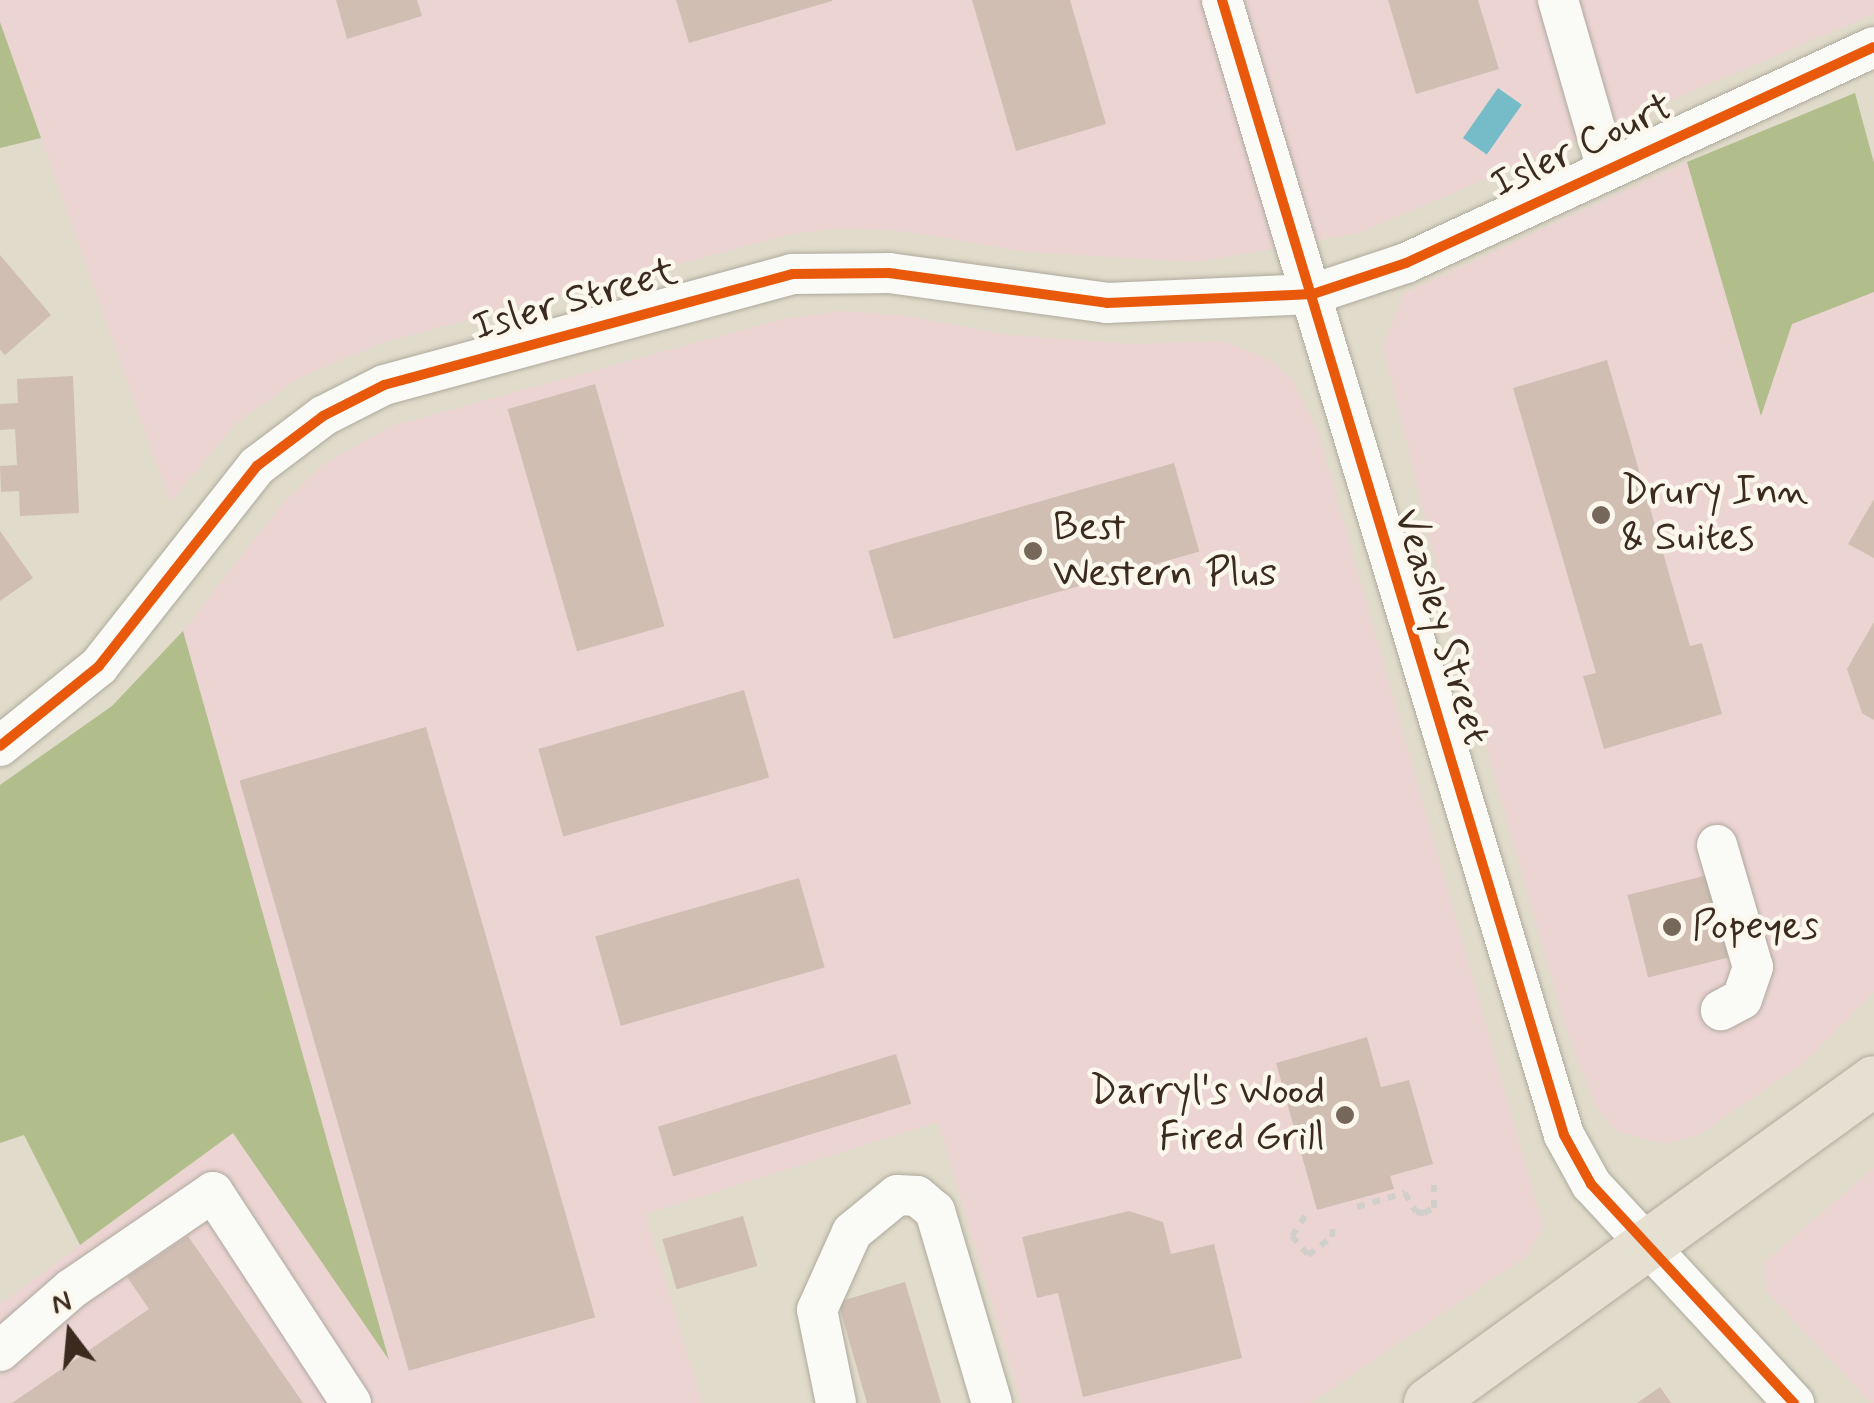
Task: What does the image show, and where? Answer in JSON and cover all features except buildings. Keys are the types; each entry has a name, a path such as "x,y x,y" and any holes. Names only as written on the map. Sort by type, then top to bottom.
{"main road":[{"path":"1447,1398 1874,1081"}],"street":[{"name":"Veasley Street","path":"1222,0 1313,294 1548,1092 1592,1184 1769,1395"},
{"path":"1558,0 1606,166"},
{"name":"Isler Court","path":"1313,294 1406,262 1606,166 1874,47"},
{"name":"Isler Street","path":"0,746 99,666 256,466 323,416 384,385 792,274 888,273 1107,303 1313,294"},
{"path":"1717,846 1753,968 1742,999 1721,1010"},
{"path":"0,1351 71,1288 214,1192 351,1403"},
{"path":"836,1403 817,1310 852,1232 897,1195 917,1196 935,1211 992,1403"}],"path":[{"path":"1357,1207 1405,1193 1416,1212 1424,1213 1434,1208 1434,1184"},
{"path":"1306,1216 1292,1236 1308,1255 1332,1238 1334,1225"}],"shaded area":[{"path":"0,0 1874,0 1874,14 1359,233 1198,262 1026,252 909,232 845,228 792,234 381,343 299,378 236,423 170,502 0,22"},
{"path":"1687,162 1760,414 1792,324 1874,292 1874,992 1804,1063 1698,1135 1665,1144 1616,1131 1597,1108 1568,1035 1450,620 1383,347 1404,293"},
{"path":"840,311 901,315 1009,335 1134,344 1223,341 1269,359 1292,379 1318,432 1543,1226 1528,1255 1311,1403 1021,1403 938,1122 645,1214 702,1403 0,1403 0,1304 233,1133 387,1356 183,631 282,504 322,465 391,426 782,319"},
{"path":"1874,1168 1871,1403 1766,1291 1763,1263"}],"green space":[{"path":"0,22 41,138 0,148"},
{"path":"1855,93 1874,163 1874,292 1792,324 1761,416 1687,162"},
{"path":"183,631 389,1360 233,1133 80,1245 24,1135 0,1143 0,785 112,706"}],"water":[{"path":"1498,88 1522,105 1487,155 1463,138"}],"cycle path":[{"path":"1222,0 1564,1135 1591,1184 1794,1403"},
{"path":"0,746 99,666 257,466 323,416 384,385 792,274 889,273 1107,303 1313,294 1406,263 1874,47"}],"place":[{"name":"Drury Inn & Suites","path":"1601,515"},
{"name":"Best Western Plus","path":"1033,551"},
{"name":"Popeyes","path":"1672,927"},
{"name":"Darryl's Wood Fired Grill","path":"1345,1115"}]}
